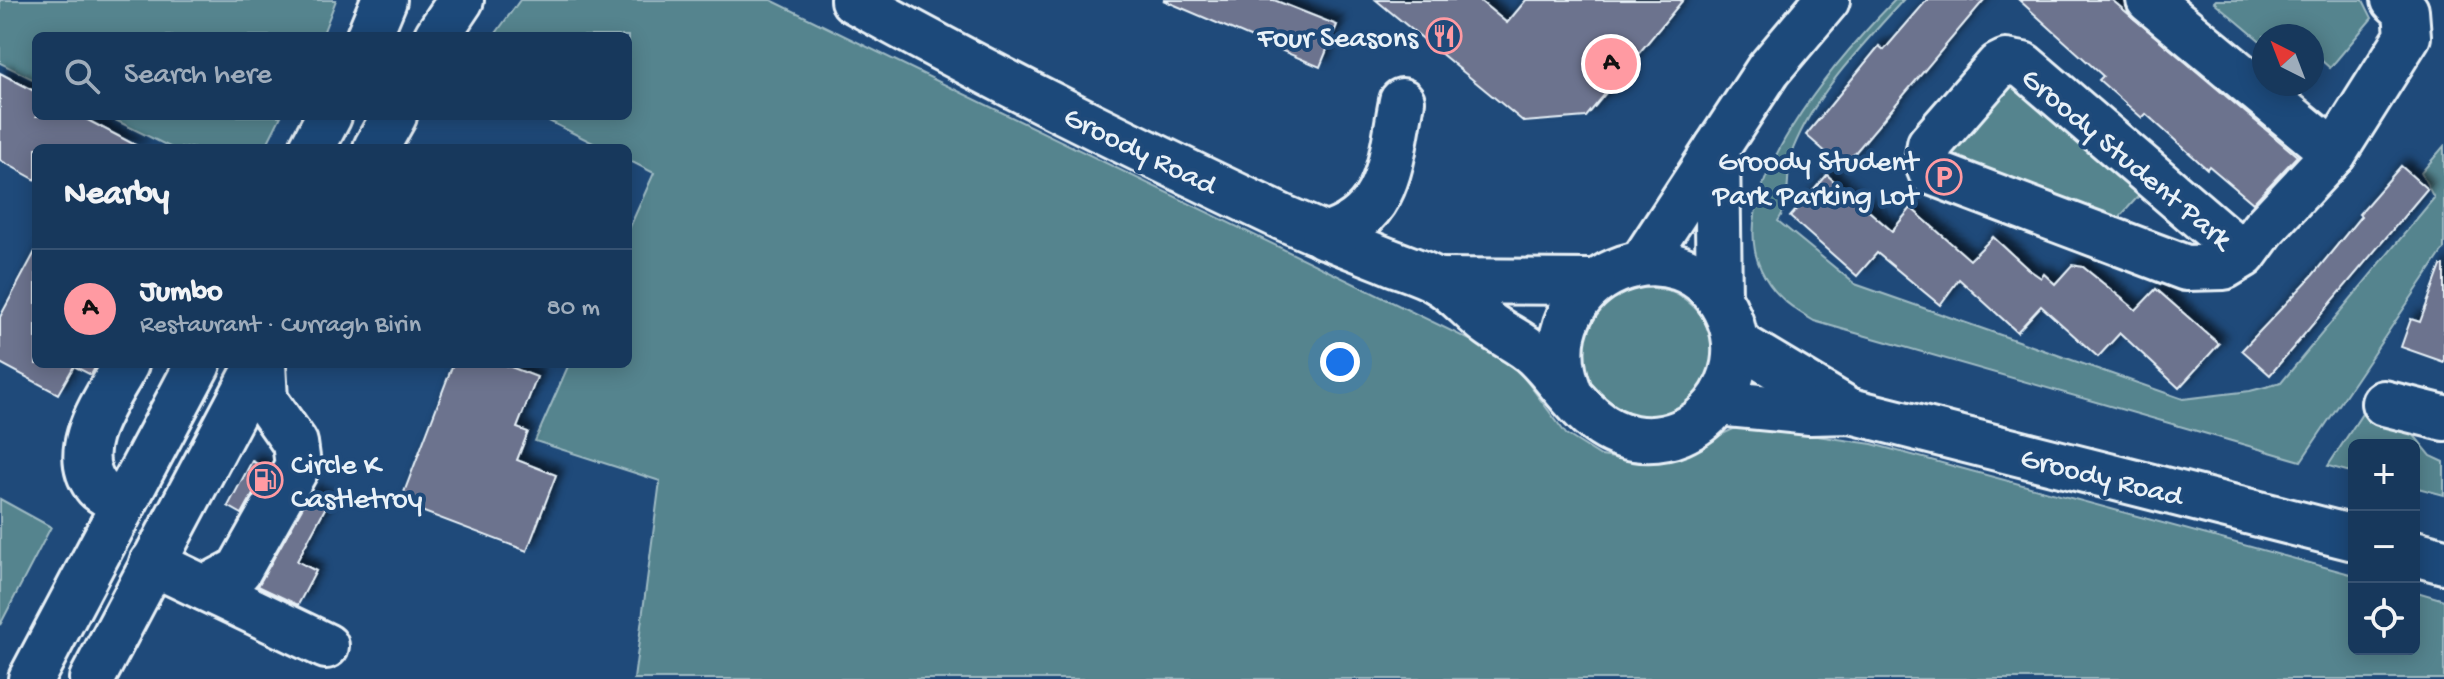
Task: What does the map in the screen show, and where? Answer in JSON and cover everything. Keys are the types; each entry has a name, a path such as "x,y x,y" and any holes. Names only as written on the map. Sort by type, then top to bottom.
{"street":[{"path":"371,32 384,0"},
{"path":"440,32 461,0"},
{"name":"Groody Road","path":"853,0 1128,146 1324,236 1437,281"},
{"path":"1642,263 1768,70 1827,0"},
{"path":"2149,0 2334,153"},
{"name":"Groody Student Park","path":"2244,255 2023,65 2006,62 1998,66 1930,144 1927,162 1931,172 2186,268 2224,267 2244,255 2263,229 2334,153 2408,36 2406,11 2394,0"},
{"path":"1324,236 1357,223 1378,201 1402,101"},
{"path":"314,144 327,120"},
{"path":"378,144 392,120"},
{"path":"1717,148 1719,299"},
{"path":"1437,281 1489,324 1536,356 1586,414 1608,430 1634,438 1661,439 1689,429 1718,403 1731,380 1735,342 1730,319 1719,299 1705,284 1680,269 1642,263 1621,268 1593,282 1567,317 1560,354 1569,391"},
{"path":"1437,281 1593,282"},
{"path":"1735,342 1851,411"},
{"path":"124,368 92,428 85,454 86,468 97,489 123,502 161,496 198,478"},
{"path":"31,679 196,368"},
{"path":"92,679 259,368"},
{"path":"205,588 239,570 298,465 295,443 265,400 261,368"},
{"path":"1718,403 1810,412 1851,411"},
{"path":"2384,403 2444,418"},
{"name":"Groody Road","path":"1851,411 2348,536"},
{"path":"2420,555 2444,561"},
{"path":"84,577 125,564 152,563 326,646"}],"green space":[{"path":"0,0 336,0 324,32 32,32 32,79 0,63"},
{"path":"520,0 771,0 1511,360 1566,434 1601,456 1642,462 1701,444 1742,425 1872,444 2348,573 2348,655 2420,655 2420,593 2444,600 2444,679 634,679 660,481 535,441 567,368 632,368 632,222 654,173 632,162 632,144 595,144 547,120 632,120 632,32 497,32"},
{"path":"1895,0 1903,0 1827,89 1803,128 1790,158 1785,204 1778,221 1855,284 2183,399 2250,391 2281,383 2434,198 2421,173 2444,146 2444,249 2301,461 1814,321 1775,291 1765,277 1754,244 1757,207 1770,168 1791,128 1817,90"},
{"path":"2363,0 2372,18 2330,68 2324,63 2324,24 2252,24 2252,34 2214,2"},
{"path":"2009,78 2144,190 2116,221 1942,154"},
{"path":"115,120 279,120 267,144 164,144"},
{"path":"1648,288 1673,293 1694,307 1708,328 1713,353 1708,378 1694,399 1673,413 1648,418 1623,413 1602,399 1588,378 1583,353 1588,328 1602,307 1623,293"},
{"path":"2371,400 2408,428 2417,439 2348,439 2348,471 2328,466"},
{"path":"2420,443 2431,456 2444,462 2444,495 2420,489"},
{"path":"0,499 51,527 0,625"}],"building":[{"path":"1163,0 1274,0 1337,25 1320,67"},
{"path":"1376,0 1479,0 1507,23 1526,0 1683,0 1586,117 1524,122"},
{"path":"1927,0 1984,0 1843,167 1806,135 1879,46 1884,50"},
{"path":"2019,0 2112,0 2297,156 2253,203 2209,166 2207,169 2146,114 2142,118 2099,80 2103,76"},
{"path":"0,73 32,90 32,120 88,120 133,144 32,144 32,178 0,160"},
{"path":"2401,166 2427,189 2270,375 2242,350 2312,276 2361,216 2359,214"},
{"path":"1827,175 1892,231 1911,208 1970,260 1993,237 2041,278 2044,274 2055,284 2072,265 2083,267 2136,310 2156,289 2219,344 2179,388 2120,333 2098,357 2041,306 2017,332 1959,279 1940,305 1877,253 1857,276 1790,217"},
{"path":"32,257 32,368 73,368 58,394 0,363 0,317"},
{"path":"2441,266 2444,266 2444,362 2401,347 2411,319 2420,322"},
{"path":"78,368 95,368 91,375"},
{"path":"451,368 513,368 537,377 517,428 528,432 517,460 556,475 527,551 400,503"},
{"path":"252,461 267,469 242,514 228,506"},
{"path":"311,492 329,501 297,561 316,571 298,605 258,586"}],"place":[{"name":"Four Seasons","path":"1444,36"},
{"name":"Jumbo","path":"1611,64"},
{"name":"Groody Student Park Parking Lot","path":"1944,177"},
{"name":"Circle K Castletroy","path":"265,480"}]}
